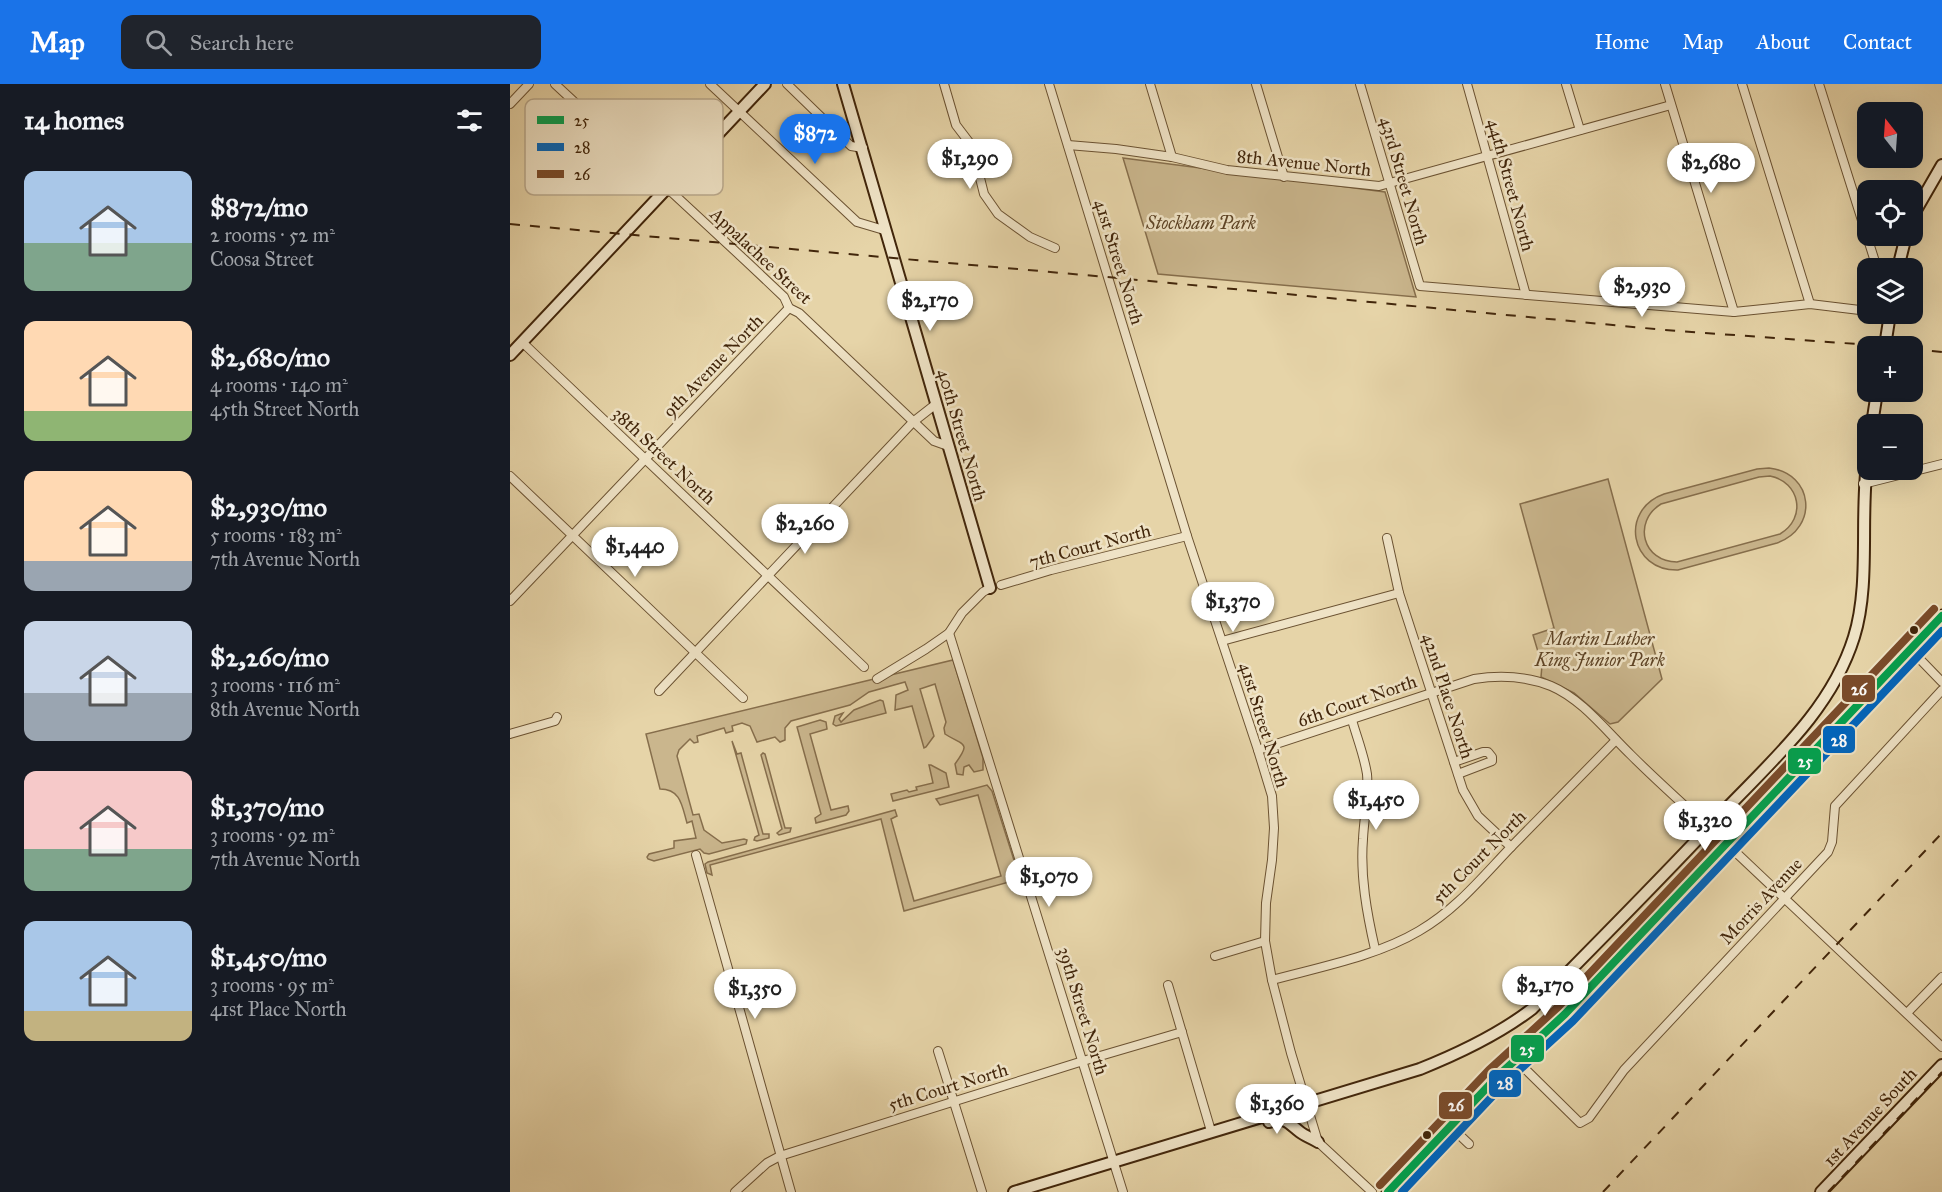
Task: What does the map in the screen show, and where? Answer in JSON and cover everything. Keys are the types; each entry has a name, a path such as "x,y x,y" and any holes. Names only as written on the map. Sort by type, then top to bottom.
{"main road":[{"path":"723,129 765,84"},
{"name":"40th Street North","path":"843,84 948,446 995,587"},
{"path":"1923,198 1942,165"},
{"path":"510,355 660,195"},
{"path":"1014,1192 1423,1068 1508,1028 1532,1010 1709,828 1809,720 1827,695 1844,663 1859,616 1864,480"},
{"path":"1388,1192 1497,1077 1565,1014 1942,616"},
{"name":"1st Avenue South","path":"1821,1192 1942,1065"},
{"path":"1239,1125 1251,1127 1280,1119 1289,1122 1318,1142"}],"street":[{"path":"510,104 529,84"},
{"name":"Appalachee Street","path":"555,84 571,99"},
{"path":"710,84 857,222 884,230"},
{"path":"787,84 851,146 863,148"},
{"path":"944,84 956,125 972,146 984,194 998,214 1030,237 1055,248"},
{"name":"41st Street North","path":"1048,84 1187,536 1272,796 1274,828 1266,903 1265,941 1272,980 1306,1105 1318,1142 1372,1192"},
{"path":"1150,84 1172,157"},
{"path":"1256,84 1284,177"},
{"name":"43rd Street North","path":"1360,84 1420,286 1526,295"},
{"name":"44th Street North","path":"1467,84 1526,295"},
{"path":"1566,84 1580,130"},
{"path":"1665,84 1734,312"},
{"path":"1742,84 1810,304"},
{"path":"1819,84 1874,258"},
{"name":"8th Avenue North","path":"1068,145 1172,157 1227,170 1379,186 1671,105"},
{"name":"Appalachee Street","path":"673,195 784,297 789,308 799,313 913,422 934,441 948,446"},
{"path":"1526,295 1734,312 1810,304 1857,310"},
{"name":"9th Avenue North","path":"510,601 789,308"},
{"name":"38th Street North","path":"522,342 864,667"},
{"path":"659,691 913,422 936,404"},
{"path":"1863,484 1942,464"},
{"path":"510,476 743,698"},
{"name":"7th Court North","path":"995,587 1187,536"},
{"name":"42nd Place North","path":"1387,538 1399,593 1467,797 1478,816 1511,847"},
{"path":"877,679 926,650 949,633 962,613 983,592 995,587"},
{"path":"1222,641 1399,593"},
{"name":"39th Street North","path":"949,633 1123,1192"},
{"path":"1911,650 1942,682"},
{"path":"1432,692 1474,679 1494,676 1518,676 1552,687 1586,709 1709,828"},
{"name":"Morris Avenue","path":"1516,1060 1580,1123 1589,1118 1624,1070 1828,852 1832,842 1835,806 1942,690"},
{"name":"6th Court North","path":"1258,750 1432,692"},
{"path":"510,734 555,721 557,717"},
{"path":"1352,720 1367,775 1368,801 1362,860 1369,922 1375,949"},
{"name":"5th Court North","path":"1272,980 1375,949 1419,931 1449,911 1616,740"},
{"path":"1454,762 1484,752 1488,752 1492,757 1488,765 1458,774"},
{"path":"1727,844 1942,1047"},
{"path":"696,855 791,1192"},
{"path":"1215,956 1265,941"},
{"path":"1907,1013 1942,977"},
{"path":"1168,985 1212,1131"},
{"name":"5th Court North","path":"735,1192 767,1163 780,1156 1182,1032"},
{"path":"938,1051 981,1192"},
{"path":"1450,1126 1470,1144"}],"green space":[{"name":"Stockham Park","path":"1123,158 1385,192 1416,297 1158,274"},
{"path":"1769,468 1784,472 1795,480 1802,490 1806,502 1805,514 1800,526 1791,536 1777,543 1678,570 1662,568 1649,561 1641,551 1636,538 1636,525 1640,513 1650,502 1664,494 1757,469","holes":["1770,476 1788,485 1793,493 1797,510 1789,527 1780,534 1677,562 1665,560 1656,555 1645,540 1646,521 1661,504 1759,477"]},
{"name":"Martin Luther King Junior Park","path":"1608,479 1662,679 1618,722 1610,724 1574,693 1541,677 1542,665 1533,635 1554,628 1520,504"},
{"path":"953,660 983,758 983,770 974,772 969,765 964,767 963,775 957,774 955,764 964,748 961,743 945,734 946,722 935,684 920,689 934,736 924,748 912,706 895,710 896,695 908,690 905,682 869,692 850,705 791,721 785,728 785,740 780,742 775,737 757,742 750,726 742,723 732,726 733,731 726,733 724,728 697,736 698,742 694,743 690,739 679,750 677,756 693,815 699,814 704,830 722,843 744,839 747,840 746,844 709,854 700,849 654,861 648,859 649,854 674,848 674,841 696,838 692,821 687,823 680,800 672,792 660,789 646,734"},
{"path":"880,700 883,701 886,713 836,726 833,724 835,716 843,713 839,719 841,722 854,710"},
{"path":"820,720 826,722 827,729 810,734 831,810 848,806 849,811 846,815 816,823 815,818 821,814 797,727"},
{"path":"732,741 737,754 741,753 763,834 769,834 769,838 754,840 759,835"},
{"path":"763,753 785,828 791,828 790,832 779,835 777,833 782,829 761,755"},
{"path":"929,765 946,773 949,787 893,801 891,794 917,790 916,787 933,783"},
{"path":"987,785 992,791 1020,879 904,911 881,819 710,865 712,875 707,873 705,864 708,862 895,810 897,816 891,819 914,901 1001,876 978,795 940,805 936,799"}],"railway":[{"path":"510,224 1665,330 1857,344"},
{"path":"1923,350 1942,352"},
{"path":"1603,1192 1942,833"},
{"path":"1828,1192 1942,1072"}],"transit line":[{"name":"26","path":"1380,1185 1489,1070 1558,1007 1934,609"},
{"name":"25","path":"1388,1192 1497,1077 1565,1014 1942,616"},
{"name":"28","path":"1402,1192 1504,1084 1573,1021 1942,631"}]}
